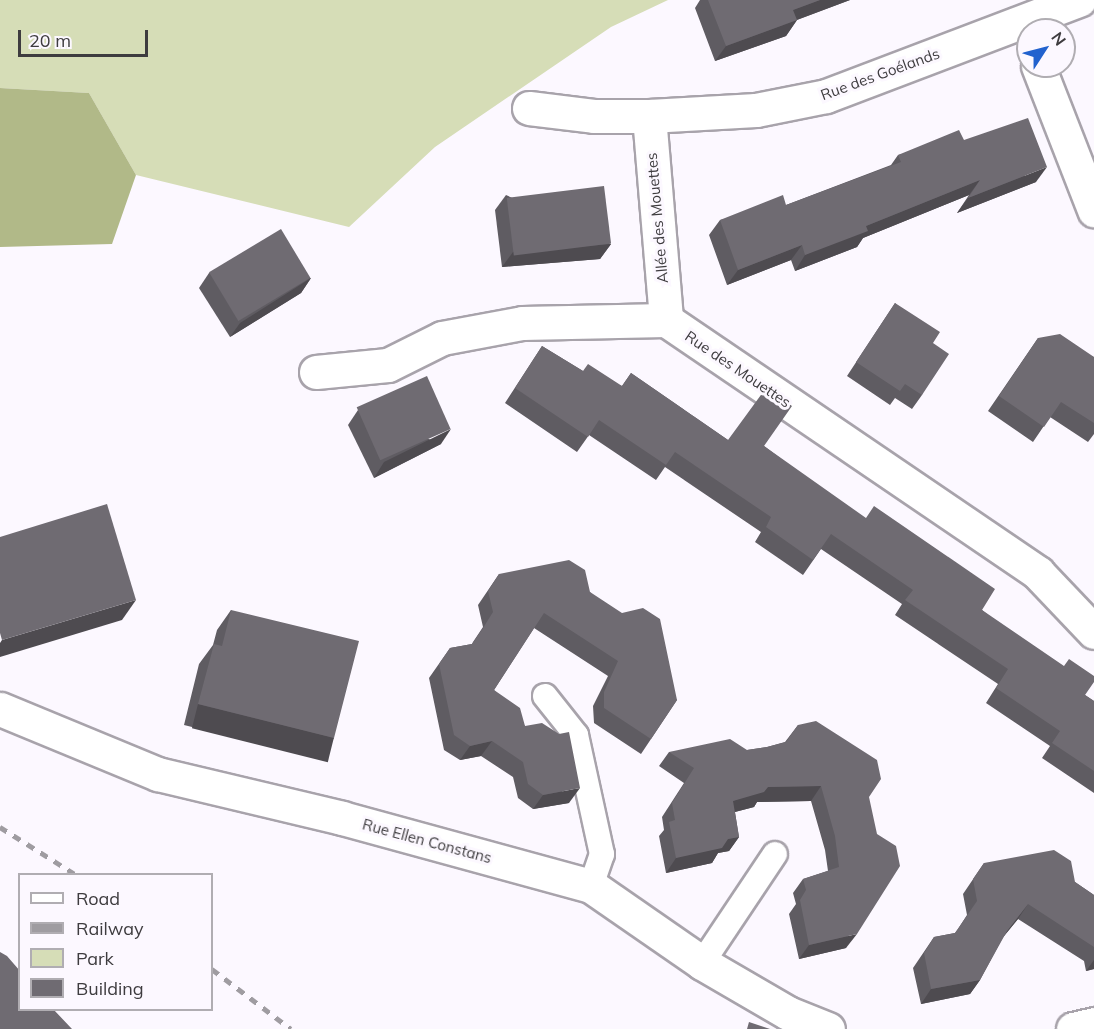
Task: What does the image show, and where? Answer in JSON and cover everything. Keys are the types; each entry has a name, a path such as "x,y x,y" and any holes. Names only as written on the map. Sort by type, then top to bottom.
{"street":[{"name":"Rue des Goélands","path":"1047,18 1079,0"},
{"name":"Rue des Goélands","path":"529,108 594,116 648,116 756,110 826,96 1016,34"},
{"path":"1043,78 1094,210"},
{"name":"Allée des Mouettes","path":"648,116 666,320"},
{"path":"316,372 388,365 442,338 522,323 666,320"},
{"name":"Rue des Mouettes","path":"666,320 1038,573 1094,632"},
{"name":"Rue Ellen Constans","path":"0,709 158,774 342,818 591,886 702,963 788,1013 828,1029"},
{"path":"1073,1029 1094,1024"}],"lane":[{"path":"545,696 576,735 602,854 591,886"},
{"path":"702,963 775,854"}],"green space":[{"path":"0,0 668,0 611,27 435,147 349,227 136,175 89,93 0,88"},
{"path":"0,88 89,93 136,175 112,244 0,247"}],"building":[{"path":"708,0 820,0 793,10 797,20 726,46"},
{"path":"1028,118 1047,167 968,198 980,180 866,226 868,231 805,255 802,245 738,270 720,220 783,195 786,205 901,162 898,155 959,130 964,140"},
{"path":"604,186 611,244 514,256 507,198"},
{"path":"281,229 310,278 238,321 209,272"},
{"path":"895,303 940,332 933,343 949,354 922,395 905,384 900,391 856,362"},
{"path":"1060,334 1094,357 1094,423 1061,402 1044,427 999,396 1038,338"},
{"path":"542,346 583,371 588,364 622,386 631,373 728,440 766,388 792,406 764,446 866,518 874,506 995,589 982,610 1064,666 1069,659 1094,676 1094,682 1085,695 1094,701 1094,771 1052,743 1060,731 996,688 1008,669 905,600 913,590 831,534 813,560 766,527 771,517 675,452 666,465 599,420 588,437 515,388"},
{"path":"427,376 451,429 380,460 357,407"},
{"path":"107,504 136,600 2,640 0,633 0,537"},
{"path":"569,560 585,570 590,592 622,613 643,608 660,619 677,700 651,739 604,708 604,692 618,661 544,613 494,690 520,708 525,726 542,723 559,734 569,732 580,788 543,795 528,784 523,762 492,741 470,746 454,735 439,664 450,648 472,644 483,628 493,612 488,591 499,574"},
{"path":"231,610 359,641 334,738 198,704 214,644 222,646"},
{"path":"816,721 877,760 881,779 869,797 877,834 896,846 900,866 857,934 809,945 800,900 806,890 803,879 839,867 835,836 821,786 768,787 764,792 733,801 739,837 728,839 722,848 676,858 669,822 675,820 672,803 694,768 669,752 730,739 747,750 767,747 786,742 798,725"},
{"path":"1054,850 1071,861 1075,882 1094,895 1094,947 1028,904 1007,931 980,980 931,989 924,953 934,937 955,933 977,901 973,879 984,863"},
{"path":"0,952 7,956 18,969 18,1011 55,1011 72,1029 0,1029"},
{"path":"749,1022 770,1029 747,1029"}],"railway":[{"path":"0,827 73,873"},
{"path":"213,970 291,1029"}]}
